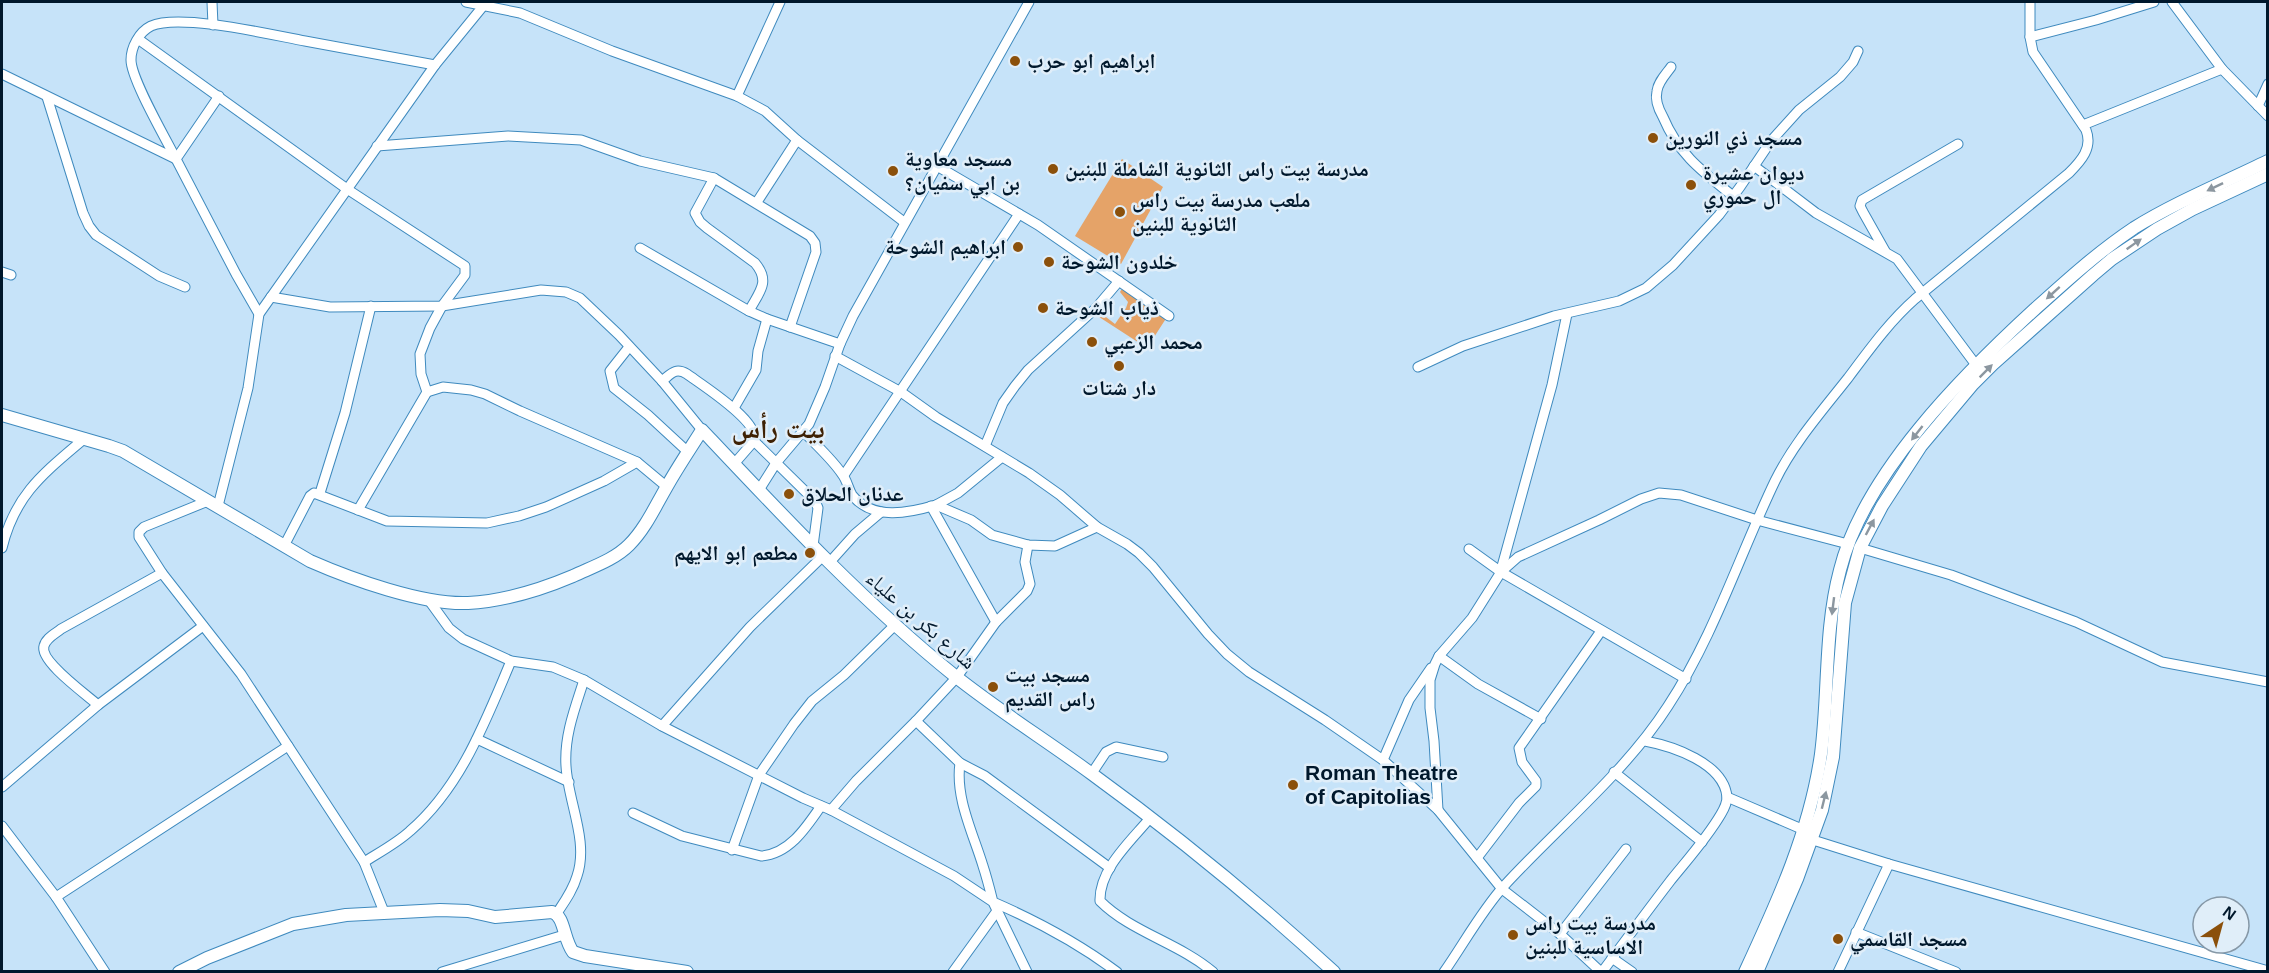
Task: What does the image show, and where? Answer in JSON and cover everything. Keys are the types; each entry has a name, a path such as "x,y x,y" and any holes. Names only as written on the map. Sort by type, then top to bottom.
{"street":[{"path":"212,2 213,25"},
{"path":"466,2 520,13 612,51 737,96 765,111 797,140 904,222"},
{"path":"737,96 780,2"},
{"path":"759,490 776,463 804,432 821,396 840,344 904,222 1029,2"},
{"path":"1444,972 1502,888 1645,741 1686,679 1725,598 1775,480 1797,445 1887,327 1923,292 2078,165 2083,158 2088,135 2083,124 2036,58 2030,38 2030,2"},
{"path":"2030,38 2154,2"},
{"path":"2172,2 2222,69 2268,116"},
{"path":"213,504 248,388 259,314 435,65 484,5"},
{"path":"259,314 176,159 134,72 131,61 142,32 152,26 167,23 213,25 435,65"},
{"path":"138,39 347,189 465,266 465,275 442,306 420,354 421,374 427,392"},
{"path":"1418,367 1463,346 1567,314 1619,301 1646,288 1673,265 1733,196 1784,126 1799,110 1840,77 1853,62 1858,51"},
{"path":"1671,67 1659,83 1656,92 1659,108 1666,124 1684,154 1733,196"},
{"path":"2083,124 2222,69"},
{"path":"2,74 176,159"},
{"path":"2258,106 2268,84"},
{"path":"176,159 219,96"},
{"path":"47,97 78,199 89,226 96,235 159,276 186,287"},
{"path":"377,146 508,136 574,139 587,141 640,161 714,178 810,236 815,243 816,252 790,327"},
{"path":"757,202 797,140"},
{"path":"1885,251 1860,206 1862,200 1958,144"},
{"path":"1746,972 1782,890 1822,810 1833,757 1845,603 1854,546 1862,515 1889,470 1917,432 1976,365 2083,267 2158,214 2268,162"},
{"path":"937,166 1019,214 1169,316"},
{"path":"1754,166 1816,213 1897,259 1976,365"},
{"path":"1854,546 1921,446 1993,364 2093,275 2144,237 2193,209 2268,174"},
{"path":"714,178 695,213 700,222 751,259 761,270 763,285 749,311"},
{"path":"844,475 1019,214"},
{"path":"640,248 767,320 840,344"},
{"path":"985,446 1003,403 1015,386 1028,370 1096,308 1119,281"},
{"path":"2,415 123,451 310,561 340,574 428,599 465,603 502,599 550,585 605,562 630,545 702,430 662,381 629,347 580,298 566,292 541,290 442,306 322,306 271,297"},
{"path":"320,493 345,413 371,306"},
{"path":"1501,572 1552,385 1567,314"},
{"path":"734,408 756,370 758,351 767,320"},
{"path":"629,347 610,370 615,388 688,452"},
{"path":"836,357 901,392 936,417 1060,495 1097,527 1127,544 1153,567 1227,654 1249,672 1383,760 1438,810 1502,888 1560,934 1601,972 1702,842 1722,814 1727,797 1719,779 1699,760 1678,749 1645,741"},
{"path":"662,381 680,370 734,408 754,430 756,436 734,464"},
{"path":"358,510 427,392 443,387 485,394 637,462 667,487"},
{"name":"شارع بكر بن علياء","path":"702,430 825,560 895,625 957,677 1150,818 1296,936 1334,972"},
{"path":"804,432 844,475 856,499 871,509 881,512 915,511 933,505 958,493 1002,457"},
{"path":"2,548 12,514 22,497 52,466 85,438"},
{"path":"753,441 818,505 813,546"},
{"path":"284,546 310,496 314,493 320,493 387,521 487,523 546,507 604,481 637,462"},
{"path":"1383,760 1409,700 1437,660 1472,618 1501,572 1518,557 1653,494 1681,495 1757,520 1943,572 2066,618 2162,662 2268,682"},
{"path":"213,504 144,527 139,532 140,540 162,573 240,674 288,746 364,862 384,912"},
{"path":"933,505 971,520 993,535 1028,545 1055,546 1097,527"},
{"path":"933,505 996,622"},
{"path":"662,726 750,627 881,512"},
{"path":"633,813 682,836 732,850 761,856 773,855 786,847 916,721 957,677 996,622 1012,609 1029,589 1025,562 1028,545"},
{"path":"1469,549 1501,572 1686,679"},
{"path":"98,705 50,664 43,651 44,645 61,629 162,573"},
{"path":"428,599 449,628 463,639 511,661 553,668 584,680 662,726 826,808 954,876 995,907 1042,924 1071,940 1117,972"},
{"path":"732,850 759,775 812,701 844,675 895,625"},
{"path":"2,787 98,705 203,626"},
{"path":"1477,858 1519,803 1536,786 1536,781 1522,762 1519,748 1601,631"},
{"path":"1437,660 1541,719"},
{"path":"1437,660 1430,680 1430,699 1438,810"},
{"path":"364,862 408,834 442,797 477,739 511,661"},
{"path":"557,913 573,888 578,874 579,831 566,766 567,741 584,680"},
{"path":"916,721 960,763 985,776 1110,868"},
{"path":"477,739 569,782"},
{"path":"56,897 288,746"},
{"path":"1092,774 1106,752 1116,747 1163,757"},
{"path":"960,763 958,777 964,804 995,907 1027,972"},
{"path":"1614,772 1702,842"},
{"path":"1727,797 1809,835 1889,864 2268,971"},
{"path":"1150,818 1110,868 1100,891 1100,901 1106,907 1192,956 1213,972"},
{"path":"2,826 56,897 105,972"},
{"path":"1757,972 1809,835"},
{"path":"1560,934 1626,849"},
{"path":"1838,972 1889,864"},
{"path":"953,972 995,907"},
{"path":"179,972 207,958 293,924 346,915 454,910 495,917 557,913"},
{"path":"557,913 573,952 585,957 647,968 687,972"},
{"path":"1856,932 1956,972"},
{"path":"442,972 564,934"},
{"path":"1612,958 1632,972"}],"shaded area":[{"name":"ملعب مدرسة بيت راس الثانوية للبنين","path":"1122,159 1163,187 1121,264 1075,236"},
{"path":"1123,287 1167,317 1147,348 1096,315 1102,305 1102,314 1115,324 1128,302 1120,292"}],"place":[{"name":"ابراهيم ابو حرب","path":"1015,61"},
{"name":"مسجد ذي النورين","path":"1653,138"},
{"name":"مدرسة بيت راس الثانوية الشاملة للبنين","path":"1053,169"},
{"name":"مسجد معاوية بن ابي سفيان؟","path":"893,171"},
{"name":"ديوان عشيرة ال حموري","path":"1691,185"},
{"name":"ملعب مدرسة بيت راس الثانوية للبنين","path":"1120,212"},
{"name":"ابراهيم الشوحة","path":"1018,247"},
{"name":"خلدون الشوحة","path":"1049,262"},
{"name":"ذياب الشوحة","path":"1043,308"},
{"name":"محمد الزعبي","path":"1092,342"},
{"name":"دار شتات","path":"1119,366"},
{"name":"عدنان الحلاق","path":"789,494"},
{"name":"مطعم ابو الايهم","path":"810,553"},
{"name":"مسجد بيت راس القديم","path":"993,687"},
{"name":"Roman Theatre of Capitolias","path":"1293,785"},
{"name":"مدرسة بيت راس الاساسية للبنين","path":"1513,935"},
{"name":"مسجد القاسمي","path":"1838,939"}],"district":[{"name":"بيت رأس","path":"778,429"}]}
